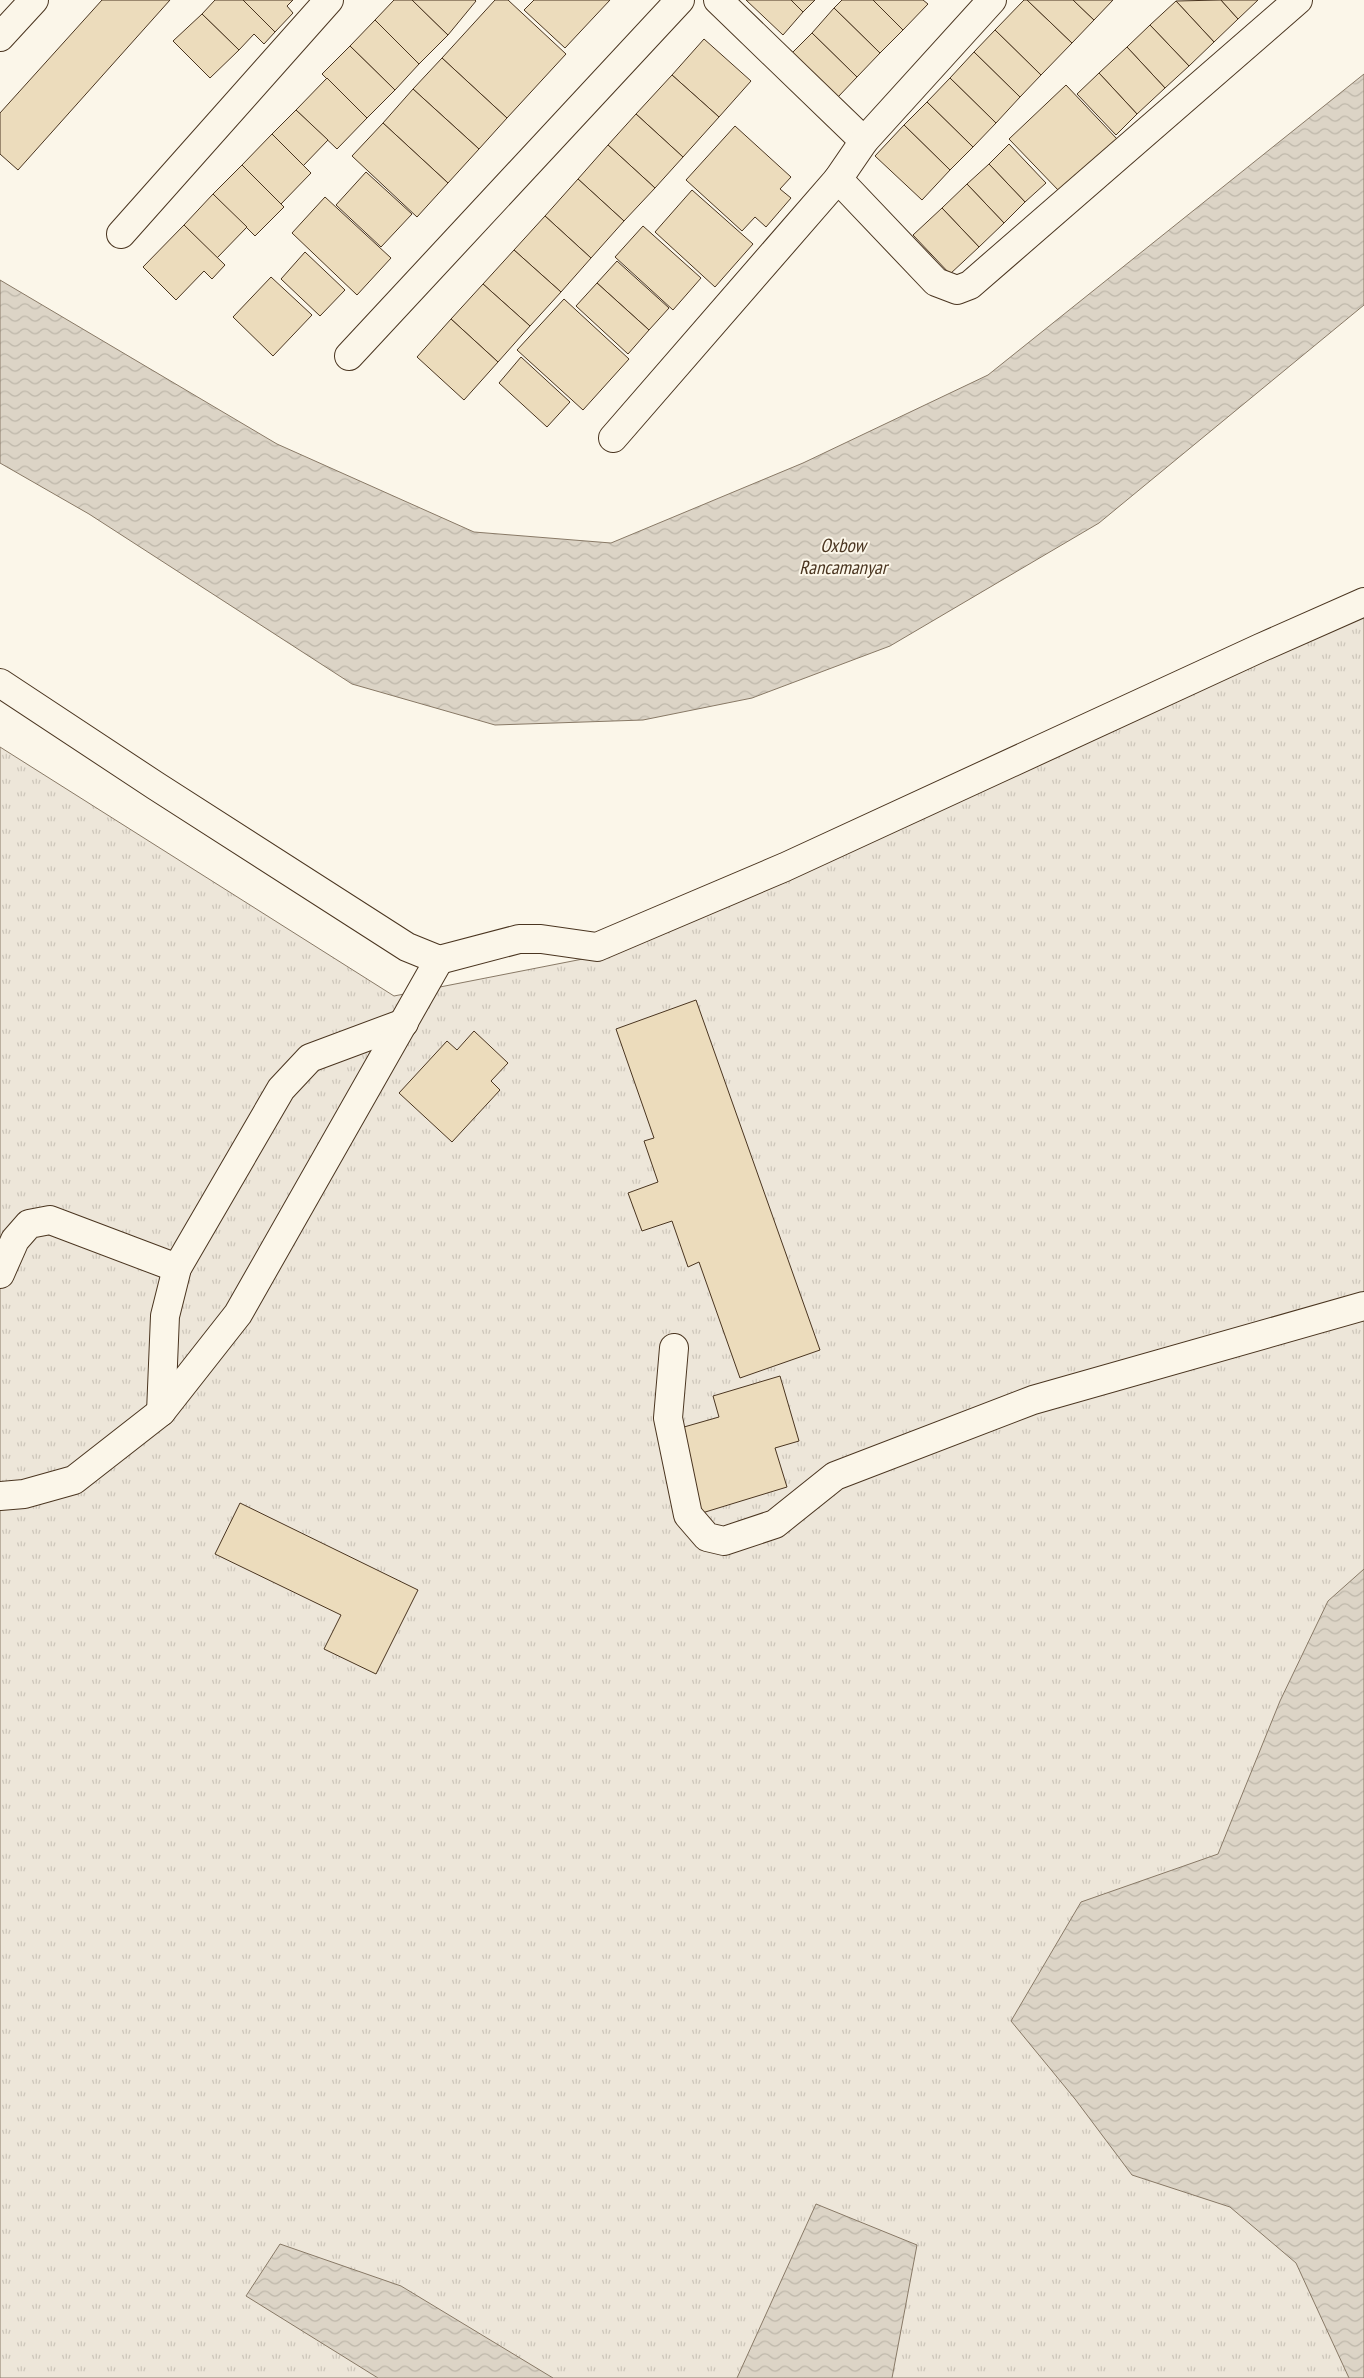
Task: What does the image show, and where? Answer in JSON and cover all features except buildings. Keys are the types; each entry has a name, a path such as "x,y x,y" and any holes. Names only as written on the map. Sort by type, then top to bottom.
{"street":[{"path":"0,37 34,0"},
{"path":"121,234 329,0"},
{"path":"349,356 680,0"},
{"path":"718,0 864,141"},
{"path":"613,438 838,179 864,141 992,0"},
{"path":"838,179 936,282 956,290 970,285 1298,0"},
{"path":"0,683 156,786 407,947 439,960 519,939 541,939 597,946 785,867 1364,602"},
{"path":"0,1496 24,1494 74,1480 161,1412 238,1314 439,960"},
{"path":"161,1412 165,1316 177,1268 280,1089 310,1058 404,1023"},
{"path":"0,1274 15,1240 29,1224 50,1220 177,1268"},
{"path":"674,1348 668,1418 688,1514 707,1537 724,1541 775,1524 835,1476 1033,1400 1364,1306"}],"green space":[{"path":"1364,608 1364,2378 0,2378 0,747 394,996 593,957"}],"water":[{"name":"Oxbow Rancamanyar","path":"1364,74 1364,305 1099,523 890,646 752,698 643,720 495,725 352,684 89,514 0,463 0,280 277,444 474,532 611,543 803,463 988,375"},
{"path":"1364,1569 1364,2378 1349,2378 1296,2263 1230,2207 1132,2175 1075,2099 1011,2021 1081,1902 1218,1854 1280,1701 1328,1601"},
{"path":"816,2204 917,2245 892,2378 737,2378"},
{"path":"280,2244 401,2286 553,2378 378,2378 246,2296"}]}
